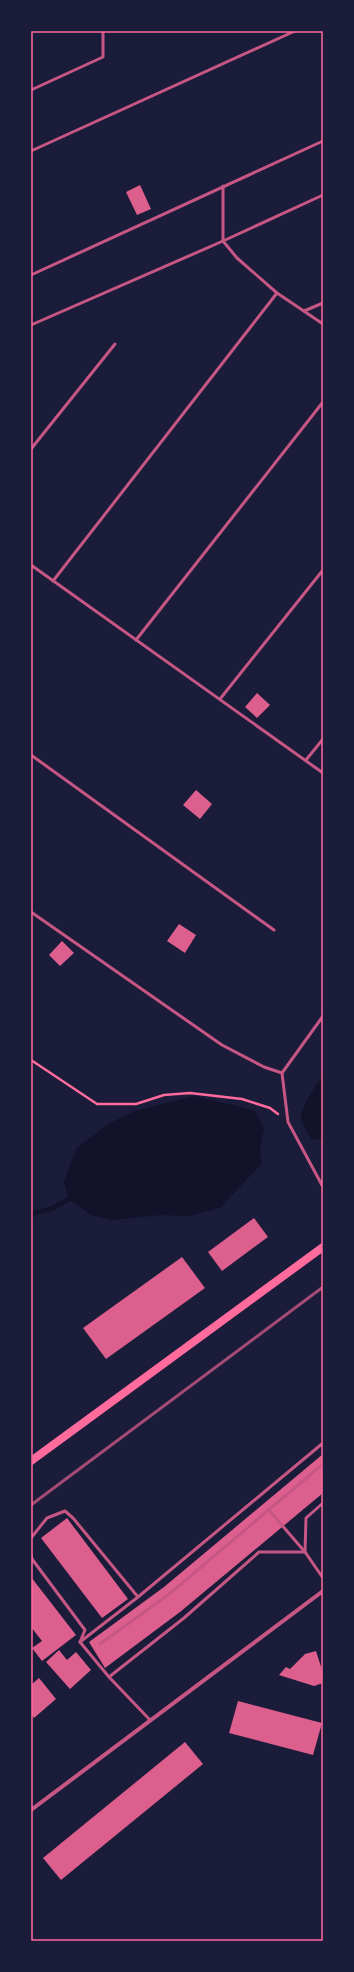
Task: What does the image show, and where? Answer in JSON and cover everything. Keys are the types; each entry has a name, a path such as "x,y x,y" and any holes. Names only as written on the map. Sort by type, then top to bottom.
{"main road":[{"path":"31,1462 323,1247"}],"street":[{"path":"31,1810 323,1591"}],"lane":[{"path":"31,90 103,57 103,31"},
{"path":"31,151 295,31"},
{"path":"31,274 323,141"},
{"path":"223,186 223,241 237,258 278,293 323,324"},
{"path":"31,325 223,241 323,195"},
{"path":"53,581 278,293"},
{"path":"304,311 323,303"},
{"path":"31,449 115,344"},
{"path":"136,640 323,402"},
{"path":"31,565 323,773"},
{"path":"220,699 323,570"},
{"path":"306,760 323,739"},
{"path":"31,755 274,930"},
{"path":"31,912 222,1045 264,1066 282,1072"},
{"path":"323,1016 282,1072 288,1122 323,1187"},
{"path":"80,1642 138,1597 323,1443"},
{"path":"100,1644 168,1595 268,1508 323,1464"},
{"path":"304,1552 306,1518 323,1503"},
{"path":"268,1508 323,1578"},
{"path":"31,1538 47,1518 66,1511 138,1597"},
{"path":"109,1677 184,1618 259,1552 304,1552"},
{"path":"31,1554 32,1559 84,1630 80,1642"},
{"path":"80,1642 109,1677 150,1720"}],"path":[{"path":"31,1060 97,1104 136,1104 164,1095 190,1093 249,1102 270,1108 288,1122"}],"shaded area":[{"path":"323,1075 323,1138 312,1140 305,1129 301,1117 310,1095"},
{"path":"194,1096 254,1110 264,1128 260,1150 262,1163 220,1208 188,1216 160,1215 112,1220 91,1215 69,1199 64,1182 76,1149 108,1124 135,1111"}],"building":[{"path":"140,185 151,209 137,215 126,192"},
{"path":"257,693 270,705 257,718 245,707"},
{"path":"196,790 212,804 200,819 183,805"},
{"path":"179,924 196,935 185,953 167,941"},
{"path":"62,941 74,953 60,966 49,955"},
{"path":"254,1218 268,1237 222,1271 208,1252"},
{"path":"182,1257 205,1288 106,1359 83,1328"},
{"path":"323,1454 323,1493 180,1612 105,1668 89,1642 164,1587"},
{"path":"67,1518 128,1599 102,1618 41,1538"},
{"path":"31,1577 76,1635 42,1661 32,1648 42,1641 31,1627"},
{"path":"59,1650 67,1660 76,1652 91,1670 70,1689 46,1662"},
{"path":"316,1651 323,1673 323,1683 314,1686 279,1675 286,1667 290,1669 305,1654"},
{"path":"39,1678 56,1699 34,1718 31,1714 31,1685"},
{"path":"238,1701 322,1723 313,1755 229,1733"},
{"path":"185,1742 203,1764 61,1880 43,1858"}],"waterway":[{"path":"31,1214 51,1209 69,1199"}],"railway":[{"path":"31,1505 323,1287"}]}
